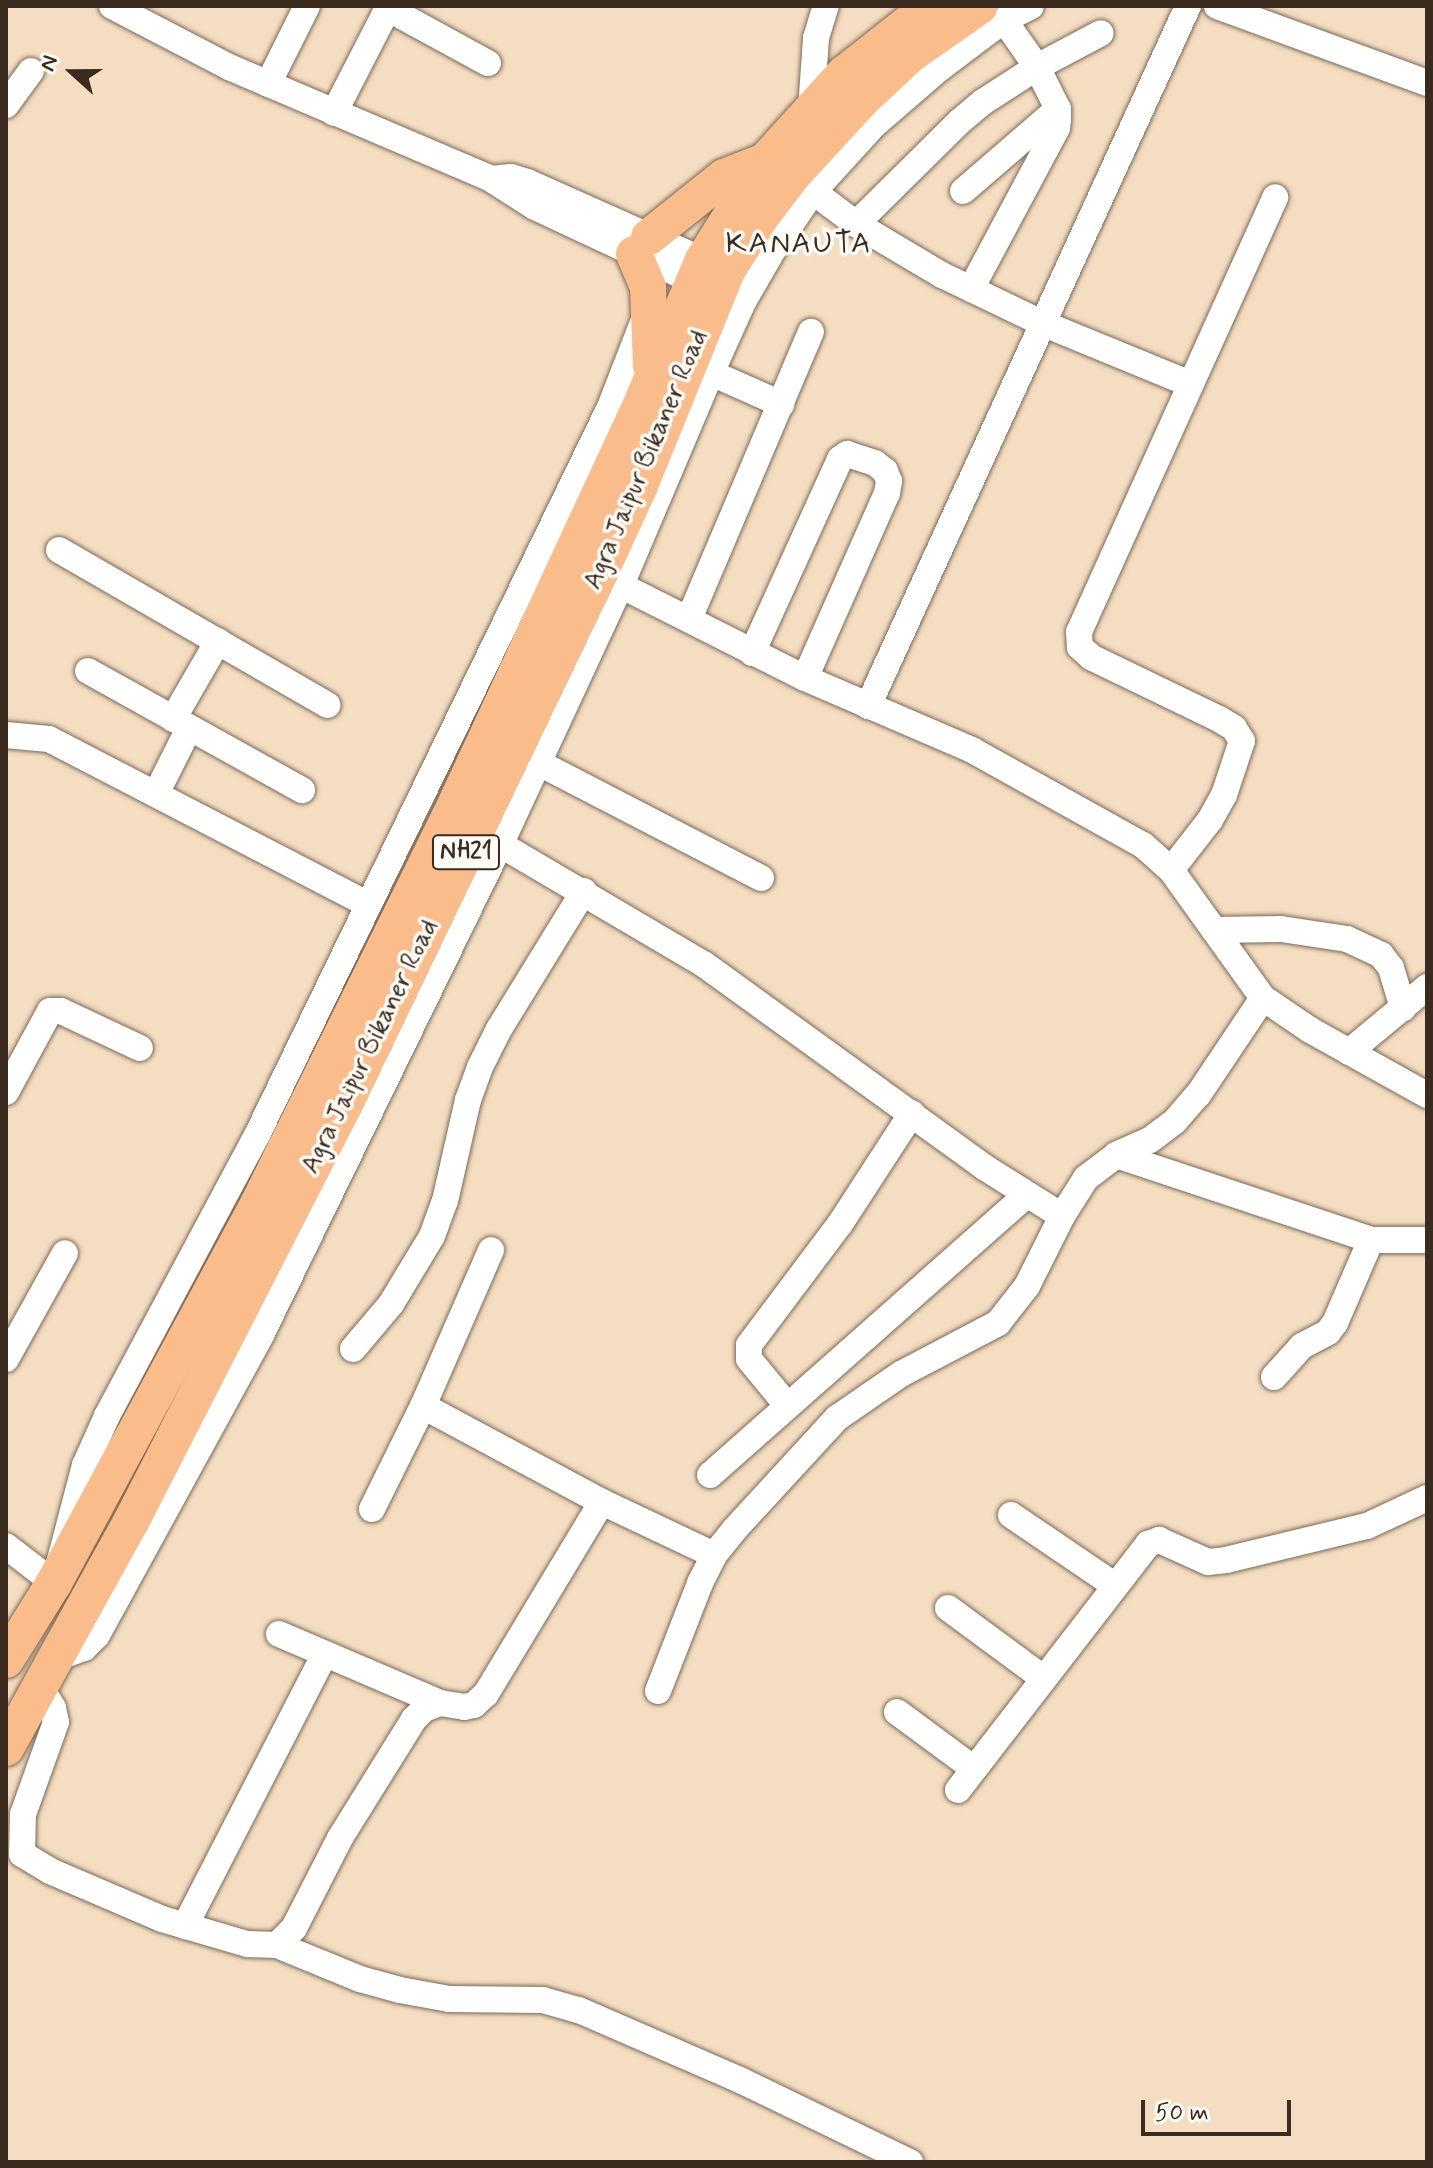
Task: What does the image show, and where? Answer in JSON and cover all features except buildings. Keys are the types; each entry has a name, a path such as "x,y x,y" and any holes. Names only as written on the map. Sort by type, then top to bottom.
{"highway":[{"name":"Agra Jaipur Bikaner Road","path":"790,176 811,110 844,74 930,6"},
{"name":"Agra Jaipur Bikaner Road","path":"6,1660 54,1583 258,1204 449,818 652,375 723,282 790,176 910,55 992,13"},
{"path":"652,375 648,287 642,245 724,177 790,176"},
{"name":"Agra Jaipur Bikaner Road","path":"6,1748 59,1657 344,1106 488,837 610,580 645,475 723,282"}],"street":[{"path":"268,84 307,6"},
{"path":"811,110 816,38 826,6"},
{"path":"971,289 1057,128 1058,109 1037,67 992,13 1031,6"},
{"path":"868,706 1188,6"},
{"path":"1217,6 1427,83"},
{"path":"334,113 388,7 488,63"},
{"path":"119,8 268,84 491,179 535,207 642,245 723,282"},
{"path":"856,224 959,122 1037,67 1101,33"},
{"path":"6,105 31,71"},
{"path":"963,191 1058,109"},
{"path":"1062,1216 1025,1196 716,972 584,891 488,837 539,763 610,580 711,373 723,282 790,176 856,224 971,289 1044,324 1190,384"},
{"path":"1171,870 1210,820 1233,772 1242,741 1234,728 1219,719 1091,657 1080,647 1079,632 1275,197"},
{"path":"6,1546 54,1583 85,1465 107,1416 257,1135 610,407 649,308"},
{"path":"689,619 811,332"},
{"path":"711,373 781,404"},
{"path":"752,653 840,459 847,454 875,463 885,471 889,481 887,493 805,678"},
{"path":"59,550 328,705"},
{"path":"610,580 805,678 972,750 1143,845 1171,870 1263,998 1349,1052 1427,1095"},
{"path":"156,794 181,724 218,641"},
{"path":"88,671 302,790"},
{"path":"6,735 49,739 369,905"},
{"path":"539,763 761,878"},
{"path":"353,1349 391,1304 432,1236 445,1201 468,1100 480,1067 499,1029 584,891"},
{"path":"1214,930 1281,929 1347,939 1381,955 1391,968 1403,1008"},
{"path":"1349,1052 1427,987"},
{"path":"658,1691 714,1555 774,1483 837,1418 901,1374 998,1323 1027,1286 1062,1216 1086,1178 1116,1155 1150,1140 1175,1121 1198,1095 1263,998"},
{"path":"6,1092 50,1011 61,1011 140,1048"},
{"path":"786,1404 755,1369 749,1359 749,1345 840,1224 912,1113"},
{"path":"1116,1155 1371,1240 1427,1240"},
{"path":"710,1475 786,1404 1025,1196"},
{"path":"1274,1377 1302,1346 1328,1332 1335,1323 1371,1240"},
{"path":"372,1509 423,1406 491,1250"},
{"path":"6,1359 65,1253"},
{"path":"423,1406 602,1502 714,1555"},
{"path":"897,1712 966,1780 1148,1544 1159,1540 1208,1562 1226,1560 1367,1526 1427,1498"},
{"path":"279,1634 440,1703 474,1705 486,1694 602,1502"},
{"path":"1011,1515 1114,1585"},
{"path":"948,1608 1043,1678"},
{"path":"185,1926 324,1655"},
{"path":"41,1688 53,1708 56,1722 23,1814 22,1854 50,1871 185,1926 247,1944 277,1945 360,1979 400,1990 449,1999 543,2000 579,2010 740,2080 910,2162"},
{"path":"277,1945 294,1928 340,1838 395,1746 424,1709 440,1703"}],"district":[{"name":"KANAUTA","path":"799,244"}]}
